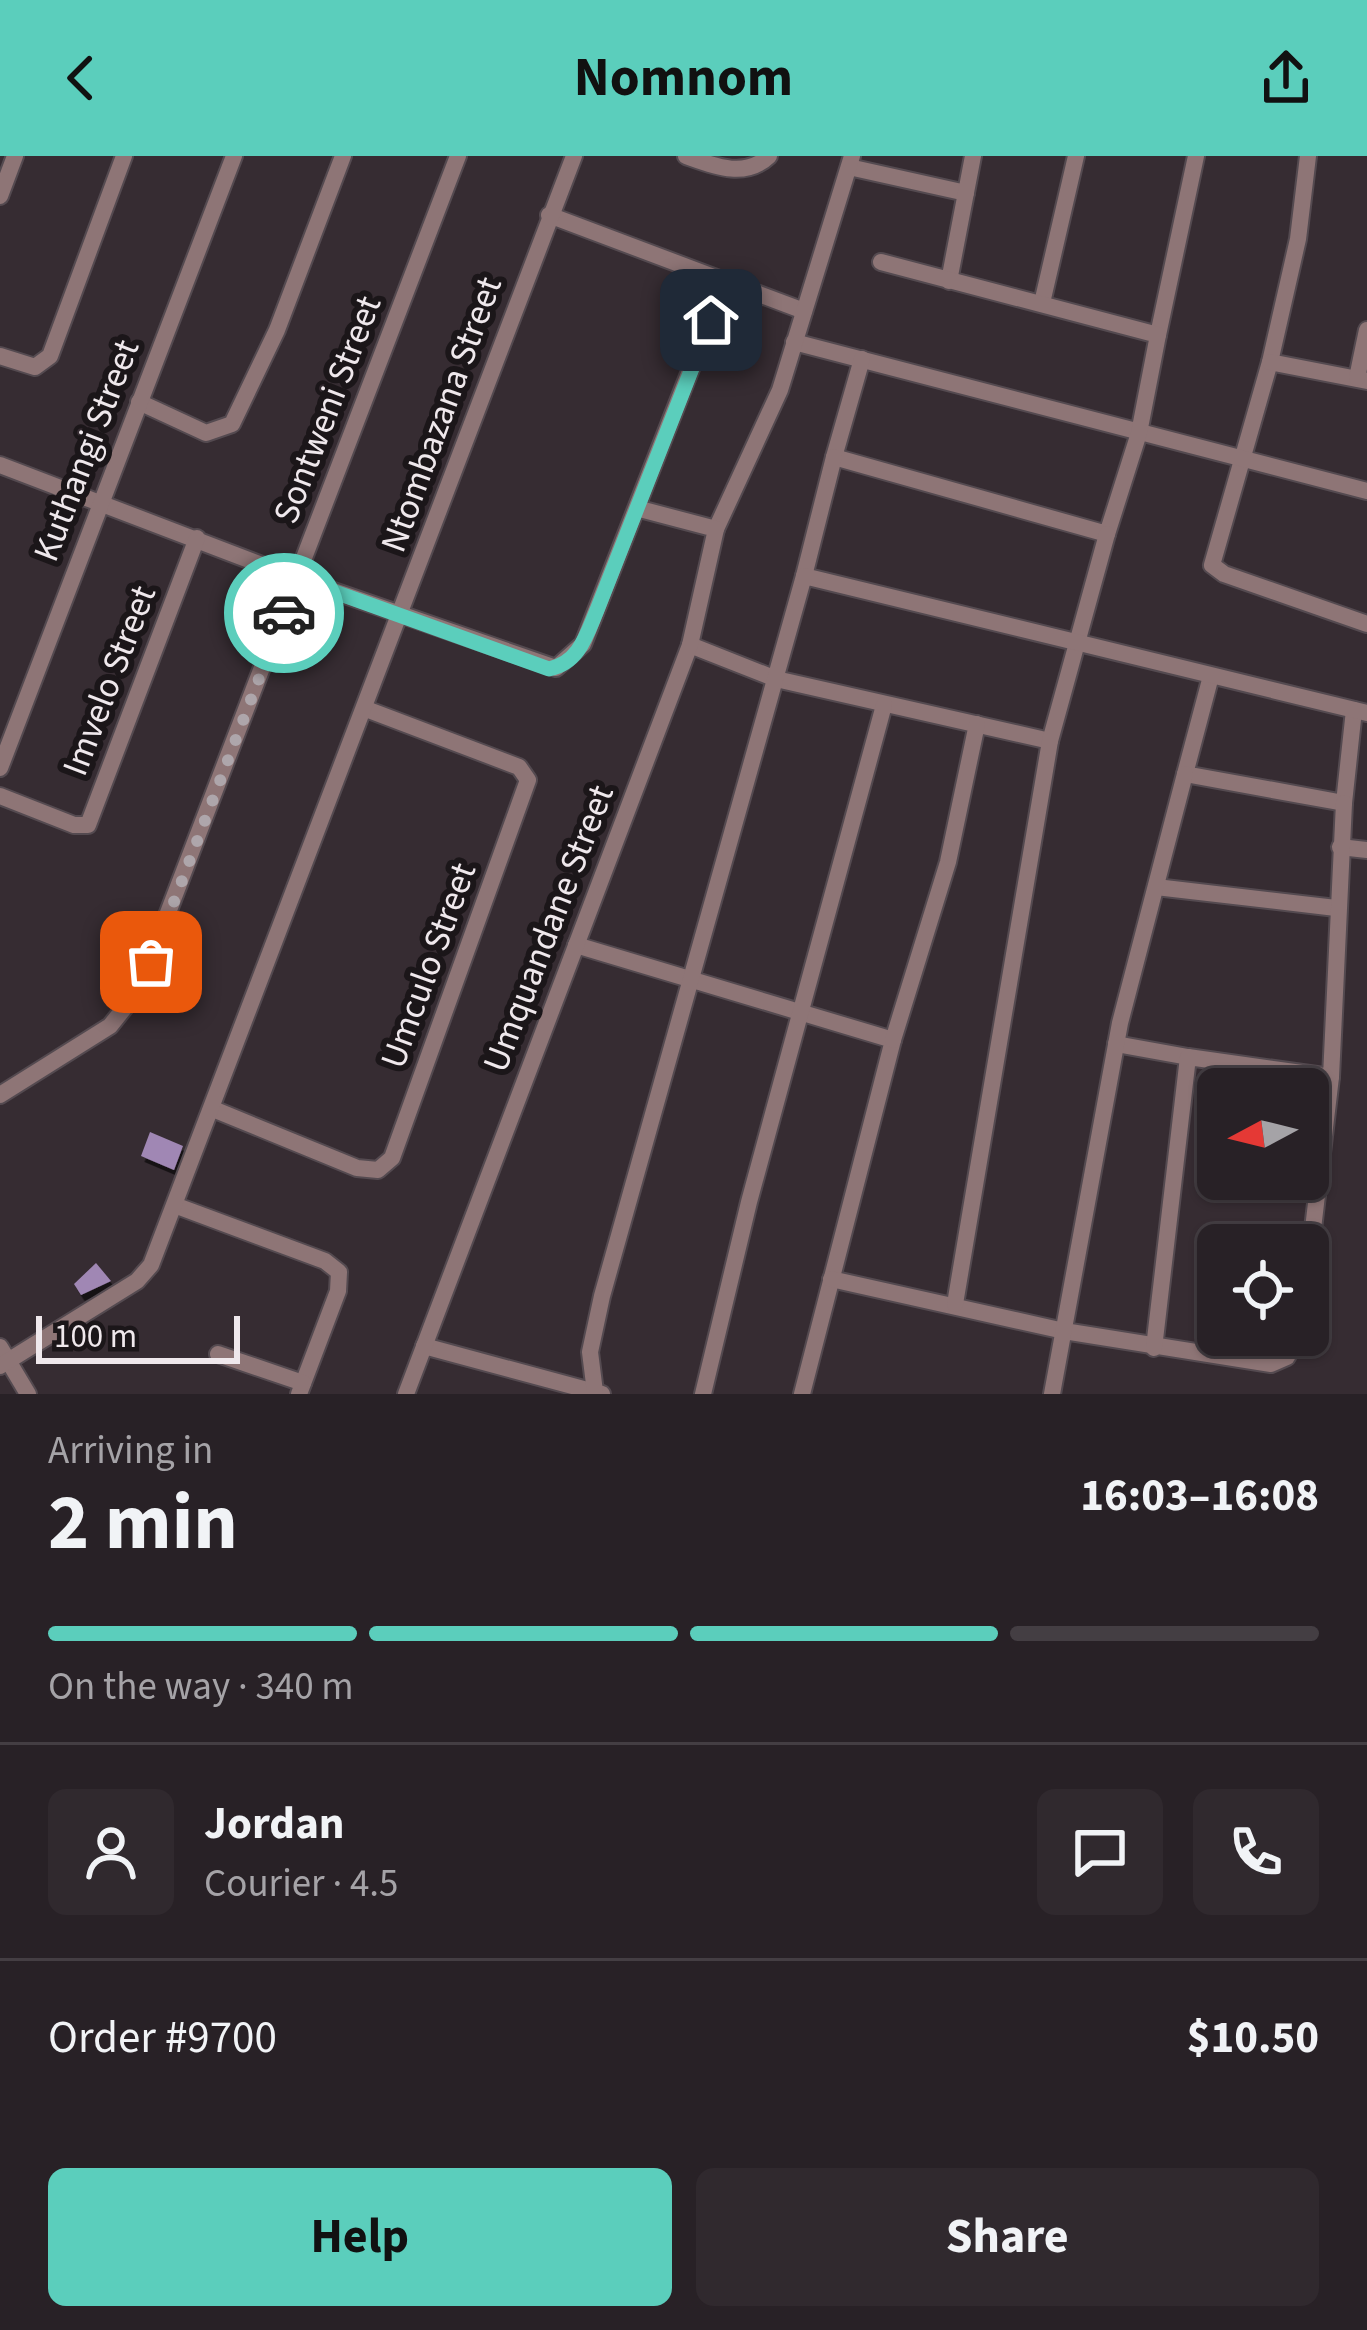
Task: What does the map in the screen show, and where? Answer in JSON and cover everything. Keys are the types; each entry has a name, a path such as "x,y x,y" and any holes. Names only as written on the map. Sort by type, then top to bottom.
{"street":[{"path":"0,196 15,156"},
{"path":"0,356 25,366 45,363 50,356 124,156"},
{"name":"Kuthangi Street","path":"0,769 234,156"},
{"path":"139,402 206,433 232,424 278,330 343,156"},
{"name":"Sontweni Street","path":"0,1095 110,1027 132,1004 458,156"},
{"name":"Ntombazana Street","path":"3,1358 137,1281 151,1265 574,156"},
{"path":"686,156 729,169 761,164 769,156"},
{"path":"949,281 973,156"},
{"path":"1042,303 1076,156"},
{"path":"955,1304 1050,741 1139,433 1196,156"},
{"path":"1308,156 1298,239 1270,362 1212,557 1217,571 1367,624"},
{"path":"850,162 966,193"},
{"name":"Umquandane Street","path":"406,1394 690,645 716,529 769,416 850,162"},
{"path":"549,215 804,311"},
{"path":"881,262 1158,335"},
{"path":"2,472 100,503 549,669 566,664 583,644 640,509 725,282"},
{"path":"1270,362 1362,380 1367,330"},
{"path":"794,342 1367,491"},
{"path":"424,1346 535,1387 599,1393 591,1337 694,981 862,359"},
{"path":"834,457 1108,534"},
{"path":"640,509 716,529"},
{"name":"Imvelo Street","path":"0,796 74,825 88,825 197,538"},
{"path":"804,576 1360,712 1340,847 1331,1077 1313,1224"},
{"path":"690,645 776,679 1050,741"},
{"path":"1052,1394 1116,1044 1211,676"},
{"path":"703,1394 799,1011 884,705"},
{"name":"Umculo Street","path":"213,1108 357,1168 378,1170 392,1157 528,780 519,767 366,709"},
{"path":"802,1394 892,1040 948,862 977,724"},
{"path":"1185,774 1344,803"},
{"path":"1340,847 1367,850"},
{"path":"1156,886 1336,908"},
{"path":"576,945 892,1040"},
{"path":"1116,1044 1331,1077"},
{"path":"1154,1348 1188,1057"},
{"path":"177,1206 325,1261 339,1272 338,1291 301,1389 218,1354"},
{"path":"831,1279 1064,1331 1197,1354"},
{"path":"1212,1356 1271,1364 1287,1356"},
{"path":"3,1358 28,1394"}],"building":[{"path":"150,1132 183,1146 174,1170 141,1156"},
{"path":"96,1263 111,1281 81,1295 74,1284"}],"way so far":[{"path":"151,962 284,613"}],"route":[{"path":"284,613 296,578 549,669 566,664 583,644 640,509 711,320"}]}
